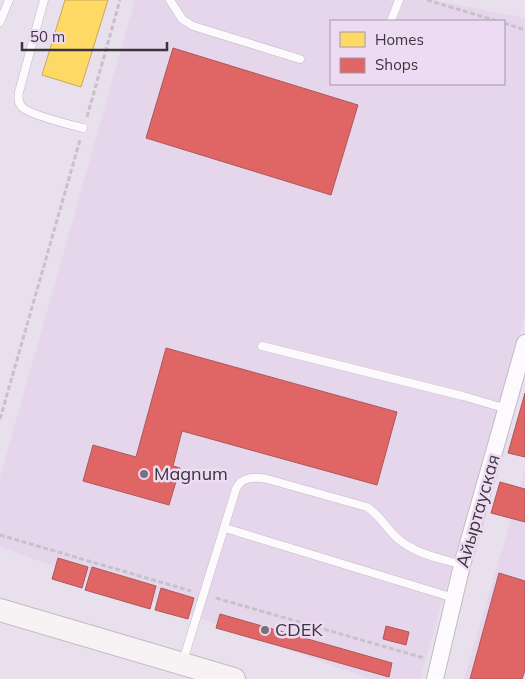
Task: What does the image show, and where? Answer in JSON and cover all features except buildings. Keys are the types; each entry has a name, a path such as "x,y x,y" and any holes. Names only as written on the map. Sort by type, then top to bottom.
{"main road":[{"path":"0,610 234,679"}],"street":[{"name":"Айыртауская","path":"436,679 462,565 525,343"}],"lane":[{"path":"0,22 9,0"},
{"path":"44,0 19,92 19,101 23,108 32,113 83,128"},
{"path":"170,0 182,19 193,26 300,59"},
{"path":"391,20 399,0"},
{"path":"262,346 463,396 507,409"},
{"path":"182,663 238,485 252,477 267,479 367,507 407,546 419,552 462,565"},
{"path":"225,528 454,598"}],"path":[{"path":"0,419 120,0"},
{"path":"427,0 494,20"},
{"path":"505,23 525,30"},
{"path":"0,535 439,663"}],"shaded area":[{"path":"135,0 434,0 525,18 525,316 420,679 370,679 0,547 0,477"},
{"path":"525,468 525,679 464,679 511,519"}],"place":[{"name":"Magnum","path":"144,474"},
{"name":"CDEK","path":"265,630"}]}
